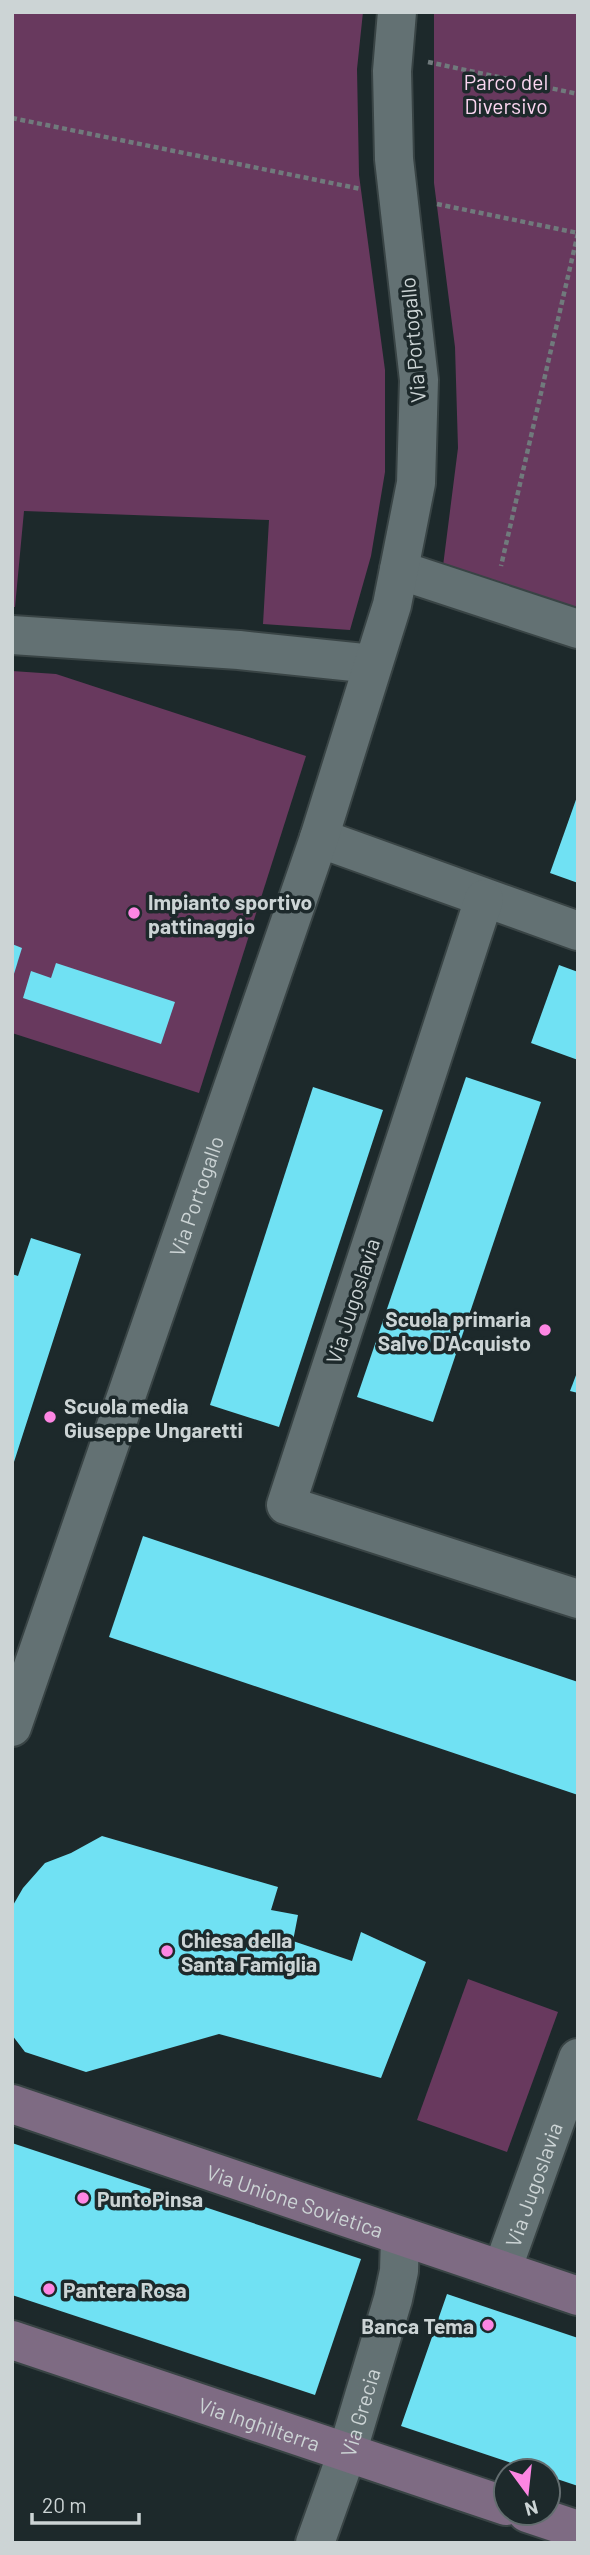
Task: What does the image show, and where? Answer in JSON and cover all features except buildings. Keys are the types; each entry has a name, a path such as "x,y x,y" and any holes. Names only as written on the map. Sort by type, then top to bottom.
{"main road":[{"name":"Via Unione Sovietica","path":"12,2104 400,2238 578,2296"},
{"name":"Via Inghilterra","path":"12,2340 492,2501"}],"street":[{"name":"Via Portogallo","path":"12,1727 319,838 392,605 416,483 419,380 394,159 392,71 397,12"},
{"path":"399,570 578,629"},
{"path":"12,635 239,650 373,664"},
{"path":"319,838 578,931"},
{"name":"Via Jugoslavia","path":"484,899 286,1505 578,1599"},
{"name":"Via Jugoslavia","path":"502,2270 578,2058"},
{"name":"Via Grecia","path":"315,2543 347,2453 393,2299 399,2271 400,2238"}],"path":[{"path":"421,60 578,94"},
{"path":"12,118 369,191"},
{"path":"426,201 578,233 499,576"}],"green space":[{"path":"12,12 363,12 357,69 359,175 385,370 385,472 371,556 350,630 263,624 269,520 24,511 15,607 12,607"},
{"name":"Parco del Diversivo","path":"434,12 578,12 578,610 443,566 458,448 455,347 434,183"},
{"name":"Impianto sportivo pattinaggio","path":"12,671 56,674 306,756 199,1093 12,1033"},
{"path":"468,1979 558,2012 507,2152 417,2120"}],"place":[{"name":"Impianto sportivo pattinaggio","path":"134,913"},
{"name":"Scuola primaria Salvo D'Acquisto","path":"545,1330"},
{"name":"Scuola media Giuseppe Ungaretti","path":"50,1417"},
{"name":"Chiesa della Santa Famiglia","path":"167,1951"},
{"name":"PuntoPinsa","path":"83,2198"},
{"name":"Pantera Rosa","path":"49,2289"},
{"name":"Banca Tema","path":"488,2325"}]}
